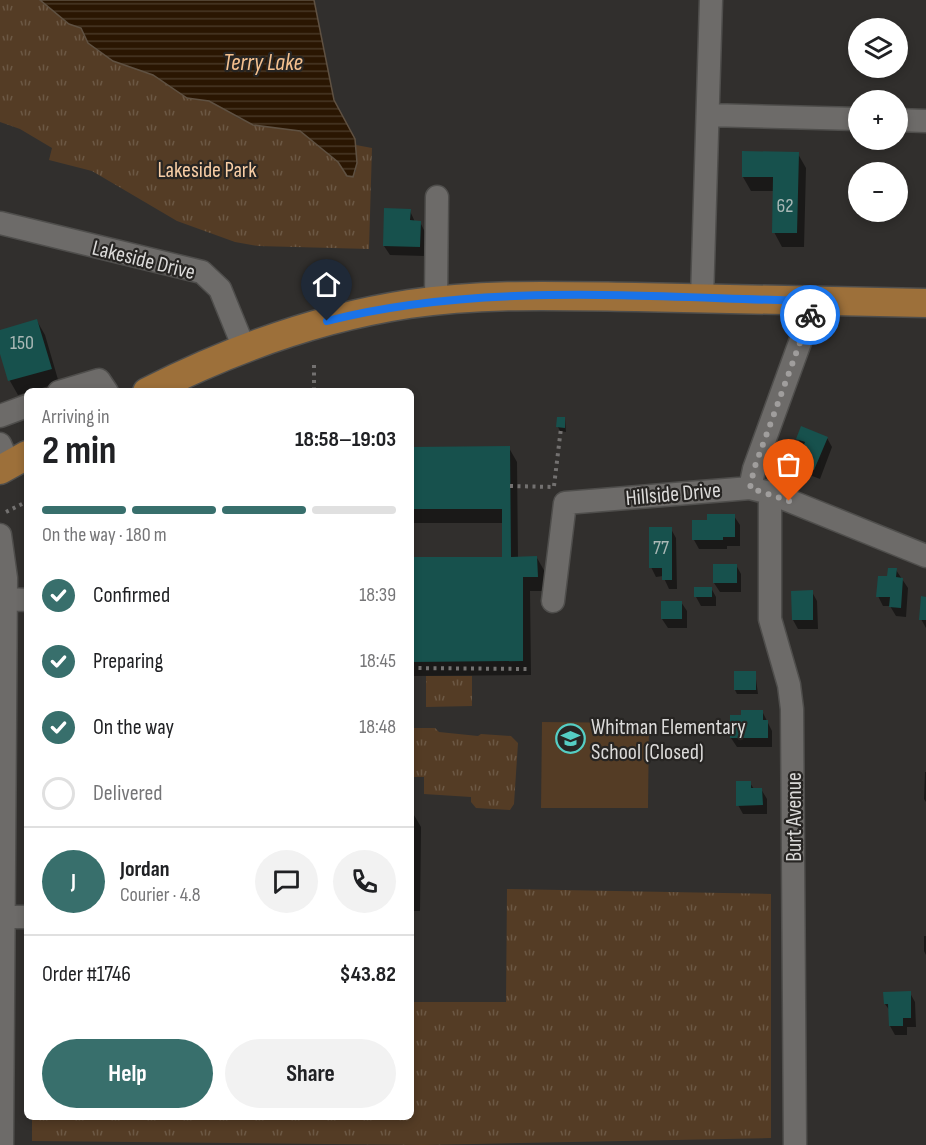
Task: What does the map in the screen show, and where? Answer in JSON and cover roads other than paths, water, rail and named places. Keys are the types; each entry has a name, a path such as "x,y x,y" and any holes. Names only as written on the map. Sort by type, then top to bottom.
{"main road":[{"path":"156,388 244,348 342,318 436,301 510,296 926,303"}],"street":[{"path":"702,299 711,0"},
{"path":"708,115 848,119"},
{"path":"908,120 926,121"},
{"path":"436,301 437,197"},
{"name":"Lakeside Drive","path":"0,223 202,272 220,289 244,348"},
{"name":"Burt Avenue","path":"795,1145 792,709 789,685 776,648 770,619 760,490 754,469 815,301"},
{"path":"72,388 99,380 104,388"},
{"path":"0,416 24,407"},
{"name":"Hillside Drive","path":"554,601 565,503 760,490 926,556"},
{"path":"1,548 16,600 2,775 2,1145"},
{"path":"3,917 24,917"}],"water":[{"name":"Terry Lake","path":"40,0 314,0 334,100 355,139 357,163 353,177 347,176 338,162 300,131 253,125 209,101 187,98 153,75 113,61 88,43 81,28 69,24"}],"place":[{"name":"Whitman Elementary School (Closed)","path":"570,739"}],"park label":[{"name":"Lakeside Park","path":"207,169"}]}
